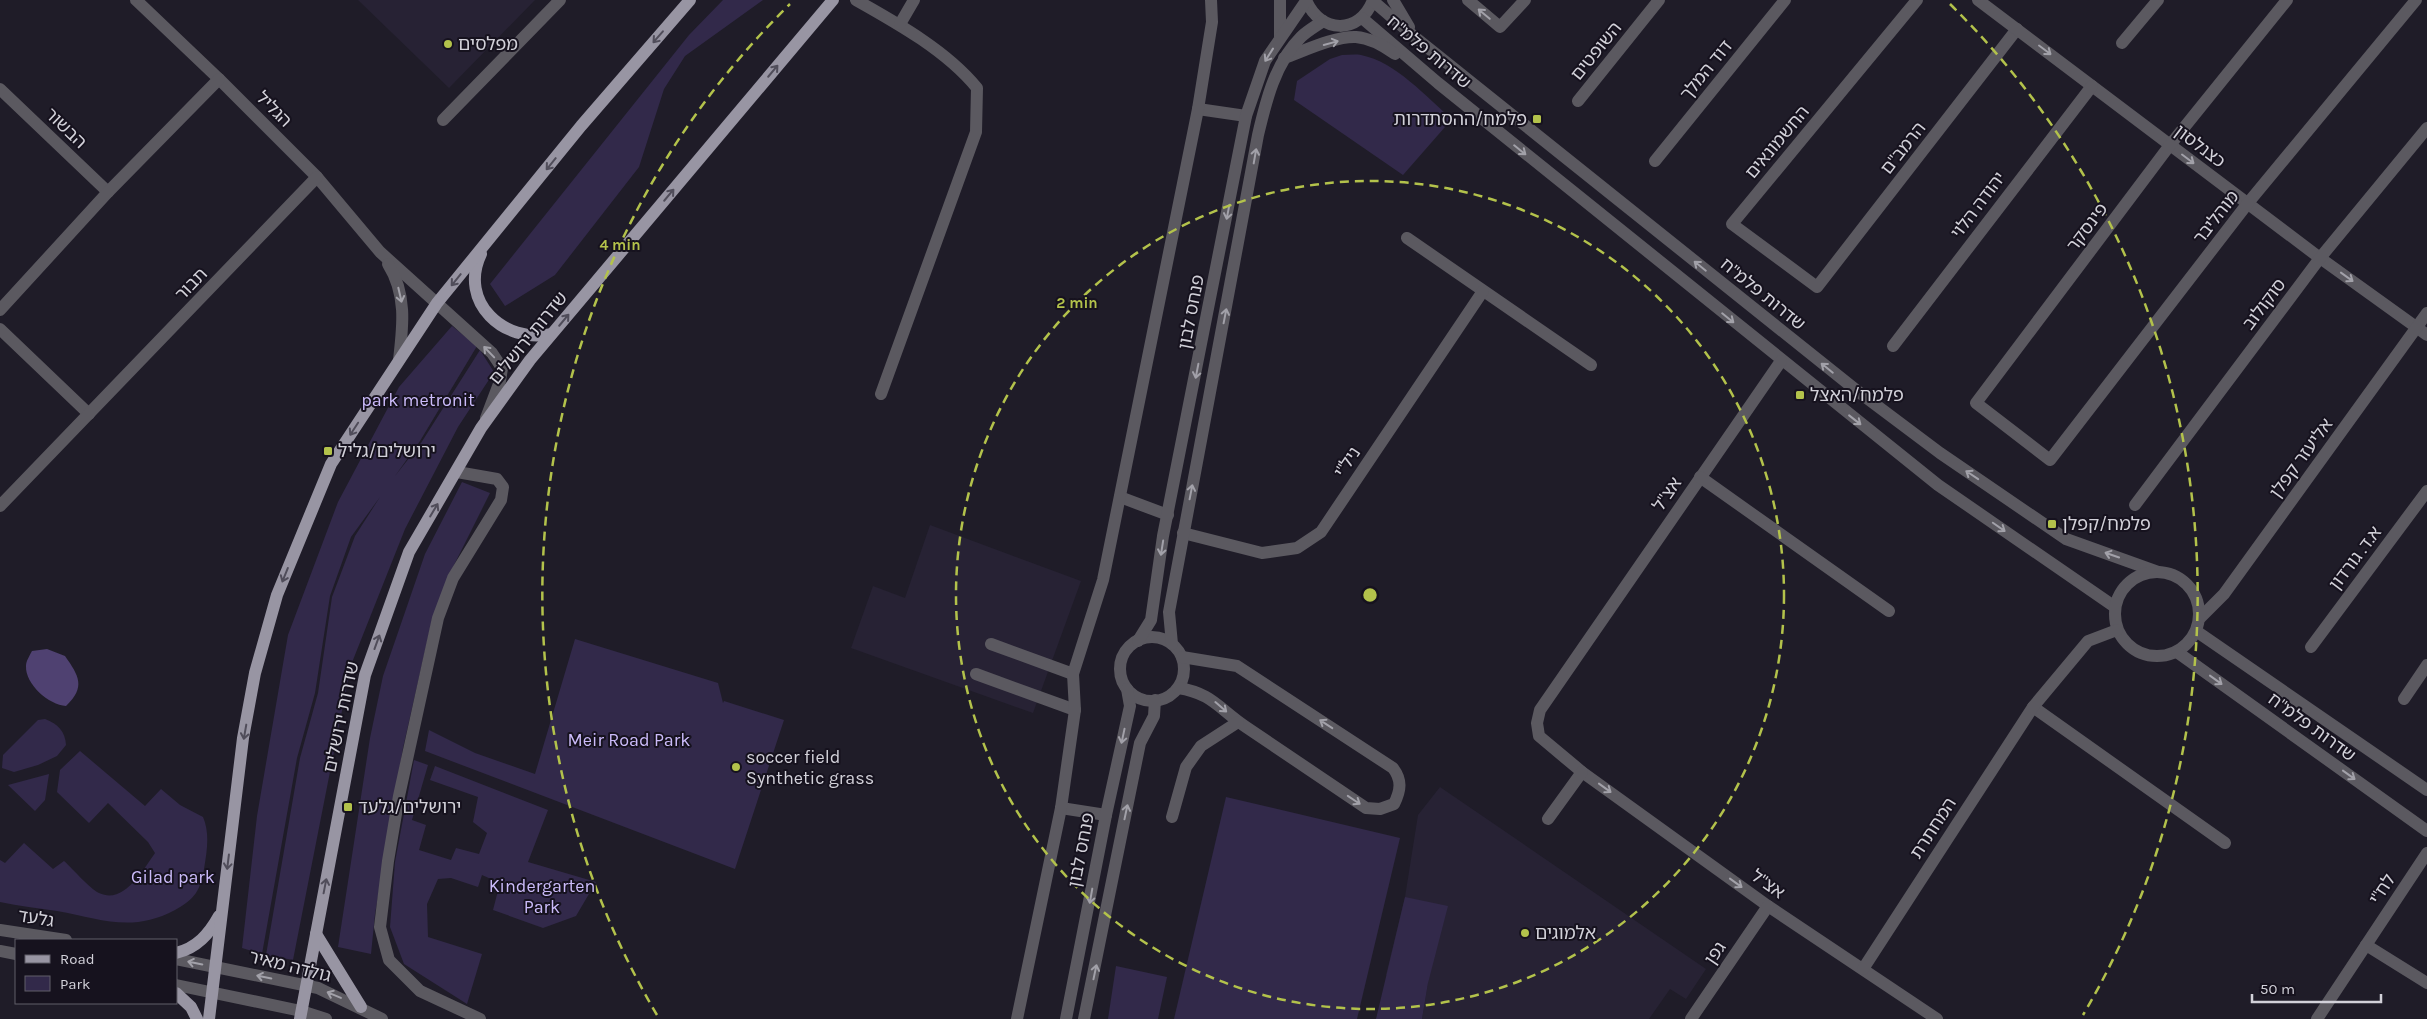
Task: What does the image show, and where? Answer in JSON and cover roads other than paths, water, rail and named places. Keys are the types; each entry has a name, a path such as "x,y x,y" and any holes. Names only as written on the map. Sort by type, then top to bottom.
{"main road":[{"path":"209,1019 243,738 255,673 277,595 331,464 437,304 581,126 690,0"},
{"name":"שדרות ירושלים","path":"301,1015 364,675 409,552 481,428 522,370 833,0"},
{"path":"487,243 477,262 474,277 476,292 481,305 498,324 521,335 536,338 551,334"},
{"path":"178,952 195,945 204,938 222,912"},
{"path":"316,934 361,1008"},
{"path":"178,995 191,1007 197,1019"}],"street":[{"name":"הגליל","path":"136,0 220,79 317,177 380,252 394,274 401,295 403,311 399,360"},
{"path":"443,120 560,0"},
{"path":"856,0 900,24 965,74 977,88 978,111 976,132 881,394"},
{"path":"900,24 914,0"},
{"path":"1018,1019 1061,808 1075,710 1073,674 1103,580 1120,497 1198,109 1212,22 1211,0"},
{"path":"1280,0 1280,38"},
{"path":"1306,0 1311,11 1323,21 1339,26 1349,25 1362,18 1370,9 1373,0"},
{"name":"פנחס לבון","path":"1138,641 1151,620 1168,515 1246,116 1265,61 1306,0"},
{"name":"שדרות פלמ\"ח","path":"1373,0 1417,39 1856,390 1940,453 2066,539 2158,572"},
{"path":"1393,0 1417,39"},
{"path":"1468,0 1500,27 1525,0"},
{"name":"השופטים","path":"1578,101 1659,0"},
{"name":"דוד המלך","path":"1655,161 1785,0"},
{"name":"החשמונאים","path":"1818,288 1732,224 1917,0"},
{"name":"כצנלסון","path":"1978,0 2320,258 2427,335"},
{"path":"2122,43 2158,0"},
{"name":"פינסקר","path":"2050,460 1976,403 2170,145 2287,0"},
{"name":"מוהליבר","path":"2050,460 2248,203 2416,0"},
{"name":"שדרות פלמ\"ח","path":"1362,18 1438,83 1781,361 1938,485 2115,607"},
{"name":"פנחס לבון","path":"1172,644 1169,612 1258,135 1268,95 1284,58 1301,36 1323,21"},
{"name":"הרמב\"ם","path":"1818,288 2016,29"},
{"path":"1284,58 1329,42 1355,37 1374,42 1391,51 1438,83"},
{"path":"1,307 108,192 220,79"},
{"name":"יהודה הלוי","path":"1892,346 2092,86"},
{"name":"הבשור","path":"0,89 108,192"},
{"path":"1198,109 1246,116"},
{"name":"סוקולוב","path":"2135,505 2320,258 2427,128"},
{"name":"תבור","path":"0,506 317,177"},
{"path":"1407,238 1592,365"},
{"name":"הגליל","path":"380,252 492,354 502,368 500,382 481,428"},
{"name":"ניל\"י","path":"1183,533 1262,553 1297,548 1321,532 1483,291"},
{"name":"אליעזר קפלן","path":"2198,625 2224,594 2427,313"},
{"path":"0,329 89,414"},
{"name":"אצ\"ל","path":"1781,361 1540,710 1537,723 1540,736 1582,772 1768,906 1937,1019"},
{"path":"457,472 478,474 497,479 503,487 501,500 453,578 438,618 399,796 388,861 380,927 389,960 420,992 472,1017"},
{"name":"אצ\"ל","path":"1700,477 1889,611"},
{"name":"א.ד. גורדון","path":"2311,647 2427,491"},
{"path":"1120,497 1168,515"},
{"path":"2158,572 2171,574 2188,586 2198,604 2198,625 2185,646 2177,652 2163,656 2149,656 2136,651 2124,642 2117,630 2115,607 2120,592 2131,580 2144,574 2158,572"},
{"name":"שדרות פלמ\"ח","path":"2198,625 2427,790"},
{"name":"המחתרת","path":"1862,969 2033,707 2088,641 2117,630"},
{"path":"1155,637 1172,644 1182,657 1184,673 1178,688 1164,698 1155,700 1135,696 1127,688 1121,671 1124,653 1138,641 1155,637"},
{"path":"991,644 1073,674"},
{"name":"שדרות פלמ\"ח","path":"2177,652 2427,831"},
{"path":"1178,688 1195,690 1210,698 1238,722 1366,808 1380,808 1394,804 1399,794 1398,776 1393,768 1238,666 1182,657"},
{"path":"2404,699 2427,665"},
{"path":"976,674 1075,710"},
{"name":"פנחס לבון","path":"1066,1019 1106,815 1130,706 1127,688"},
{"name":"פנחס לבון","path":"1084,1019 1140,743 1154,716 1155,700"},
{"path":"2033,707 2225,843"},
{"path":"1172,817 1186,767 1201,746 1232,728 1238,722"},
{"path":"1548,819 1582,772"},
{"path":"1061,808 1106,815"},
{"name":"לח\"י","path":"2317,1019 2427,853"},
{"name":"גפן","path":"1691,1019 1768,906"},
{"name":"גלעד","path":"0,930 59,939"},
{"path":"2366,945 2427,983"},
{"path":"0,951 15,954"},
{"path":"178,959 215,967"},
{"name":"גולדה מאיר","path":"215,967 307,986 340,997 382,1019"},
{"path":"178,985 301,1015 326,1019"}],"place":[{"name":"מפלסים","path":"448,44"},
{"name":"פלמח/ההסתדרות","path":"1537,119"},
{"name":"פלמח/האצל","path":"1800,395"},
{"name":"ירושלים/גליל","path":"328,451"},
{"name":"פלמח/קפלן","path":"2052,524"},
{"name":"soccer field Synthetic grass","path":"736,767"},
{"name":"ירושלים/גלעד","path":"348,807"},
{"name":"אלמוגים","path":"1525,933"}],"park label":[{"name":"park metronit","path":"418,400"},
{"name":"Meir Road Park","path":"629,740"},
{"name":"Gilad park","path":"173,877"},
{"name":"Kindergarten Park","path":"542,896"}]}
